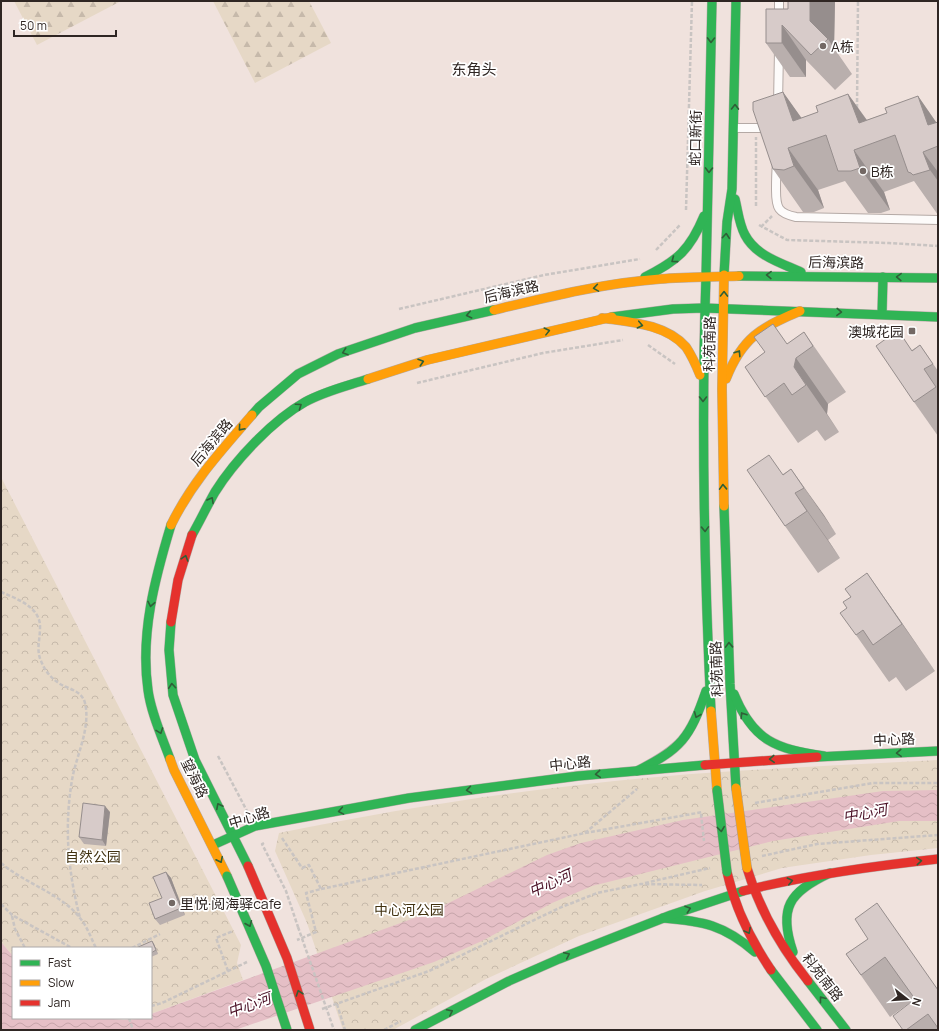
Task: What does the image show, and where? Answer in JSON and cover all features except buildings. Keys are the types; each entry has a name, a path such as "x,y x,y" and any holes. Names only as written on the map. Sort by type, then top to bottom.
{"main road":[{"name":"蛇口新街","path":"706,276 712,1"},
{"path":"724,275 727,222 732,189 736,1"},
{"path":"732,189 740,221 747,240 754,247 768,256 809,276"},
{"path":"635,282 674,262 683,253 693,240 708,204"},
{"name":"后海滨路","path":"171,525 181,504 204,470 259,407 298,374 338,354 416,328 548,297 635,282 724,275 938,278"},
{"name":"科苑南路","path":"724,275 722,389 723,489 730,684 736,788 747,868 752,890 758,905 780,942 846,1030"},
{"name":"科苑南路","path":"706,276 704,308 703,484 714,764 727,872 738,910 748,933 773,973 817,1030"},
{"path":"882,314 883,277"},
{"path":"602,318 673,309 704,308 938,317"},
{"path":"722,389 733,361 746,342 765,327 800,311"},
{"path":"602,318 654,328 679,339 692,355 703,383"},
{"name":"望海路","path":"310,1030 287,958 248,866 195,760 173,696 169,650 171,618 178,580 192,534 216,491 238,461 273,425 305,402 327,392 427,360 602,318"},
{"name":"望海路","path":"171,525 158,566 150,607 145,654 148,692 157,723 174,770 228,876 266,966 287,1030"},
{"path":"637,771 666,756 685,739 698,715 710,678"},
{"path":"730,684 738,706 759,734 787,750 824,756"},
{"name":"中心路","path":"212,845 255,826 409,798 578,776 734,762 938,751"},
{"path":"415,1030 510,981 582,948 663,918 733,895 830,872 938,859"},
{"path":"802,973 788,935 786,924 789,905 794,897 808,883 830,872"},
{"path":"663,918 705,922 724,929 735,935 760,956 773,973"}],"lane":[{"path":"779,1 779,25"},
{"path":"778,112 779,40"},
{"path":"734,128 778,128"},
{"path":"777,158 776,203 780,210 787,215 796,217 938,220"}],"path":[{"path":"686,210 692,1"},
{"path":"857,108 858,1"},
{"path":"762,226 780,210"},
{"path":"653,253 682,223"},
{"path":"399,309 544,275 647,258"},
{"path":"410,385 543,353 629,339"},
{"path":"643,342 678,366"},
{"path":"1,592 16,598 32,608 39,619 40,628 38,648 40,659 45,670 51,677 61,684 78,692 85,701 87,714 72,780 67,838 73,891 80,918 95,947"},
{"path":"218,756 255,826 262,844 286,891 334,1030"},
{"path":"749,804 874,783 938,782"},
{"path":"585,833 637,788"},
{"path":"294,942 316,932 306,893 585,833 710,811"},
{"path":"756,858 817,844 938,834"},
{"path":"275,840 282,838 302,868 309,865 321,889"},
{"path":"262,844 269,842"},
{"path":"1,863 52,895 69,907 80,918"},
{"path":"315,1012 429,971 558,909 598,893 717,866"},
{"path":"641,884 704,885"},
{"path":"1,904 12,915 70,947"},
{"path":"12,915 15,929 24,947"},
{"path":"228,971 216,938 240,929"},
{"path":"134,947 160,934"},
{"path":"152,1006 162,1003 250,961"},
{"path":"336,1004 345,1030"},
{"path":"129,1019 133,1030"}],"green space":[{"path":"14,1 121,1 37,45"},
{"path":"213,1 309,1 331,43 255,83"},
{"name":"自然公园","path":"1,477 241,945 237,963 243,980 152,1014 152,947 12,947 12,955 1,942"},
{"name":"中心河公园","path":"938,760 938,848 871,855 782,868 705,891 579,936 486,979 393,1030 343,1030 307,923 275,851 279,833 455,801 526,791 656,777 750,770"}],"water":[{"name":"中心河","path":"938,790 938,821 899,821 773,841 592,886 552,903 482,941 434,962 235,1030 1,1030 1,942 12,955 12,1019 152,1019 152,1014 428,913 547,855 581,843 683,820 883,791"}],"traffic: fast":[{"path":"706,276 712,1"},
{"path":"724,275 727,222 732,189 736,1"},
{"path":"735,199 741,226 750,242 762,254 801,272"},
{"path":"645,277 666,266 688,246 699,228 704,216"},
{"path":"706,276 704,330 704,494 711,711"},
{"path":"739,276 938,278"},
{"path":"882,314 883,277"},
{"path":"612,317 673,309 704,308 938,317"},
{"path":"252,415 259,407 298,374 338,354 415,328 494,310"},
{"path":"192,535 223,480 244,454 280,419 313,398 368,379"},
{"path":"724,506 730,684 736,788"},
{"path":"170,759 149,699 146,669 146,648 150,606 171,525"},
{"path":"171,622 169,650 173,695 195,760 248,866"},
{"path":"637,771 664,756 682,740 695,720 706,691"},
{"path":"734,694 749,723 768,740 779,746 792,750 824,756"},
{"path":"817,757 938,751"},
{"path":"213,845 255,826 409,798 578,776 705,765"},
{"path":"717,790 727,872"},
{"path":"793,952 787,924 787,913 790,903 805,887 830,873"},
{"path":"227,876 266,966 287,1030"},
{"path":"415,1030 509,981 559,959 671,915 743,891"},
{"path":"663,918 702,923 723,930 755,952"},
{"path":"771,970 817,1030"},
{"path":"808,981 846,1030"}],"traffic: slow":[{"path":"724,275 722,389 724,506"},
{"path":"494,310 576,291 639,281 670,278 739,276"},
{"path":"726,379 739,353 754,336 774,323 800,311"},
{"path":"368,379 427,360 612,317"},
{"path":"602,318 647,325 668,333 678,339 686,347 700,375"},
{"path":"171,525 179,509 198,481 218,454 252,415"},
{"path":"711,711 717,790"},
{"path":"170,759 174,770 227,876"},
{"path":"736,788 747,868"}],"traffic: jam":[{"path":"171,622 178,580 192,535"},
{"path":"705,765 817,757"},
{"path":"743,891 791,880 938,859"},
{"path":"248,866 287,958 310,1030"},
{"path":"747,868 758,899 772,928 788,955 808,981"},
{"path":"727,872 734,898 744,923 756,947 771,970"}],"place":[{"name":"A栋","path":"823,46"},
{"name":"B栋","path":"863,171"},
{"name":"澳城花园","path":"912,331"},
{"name":"里悦·阅海驿cafe","path":"172,903"}],"district":[{"name":"东角头","path":"474,69"}]}
